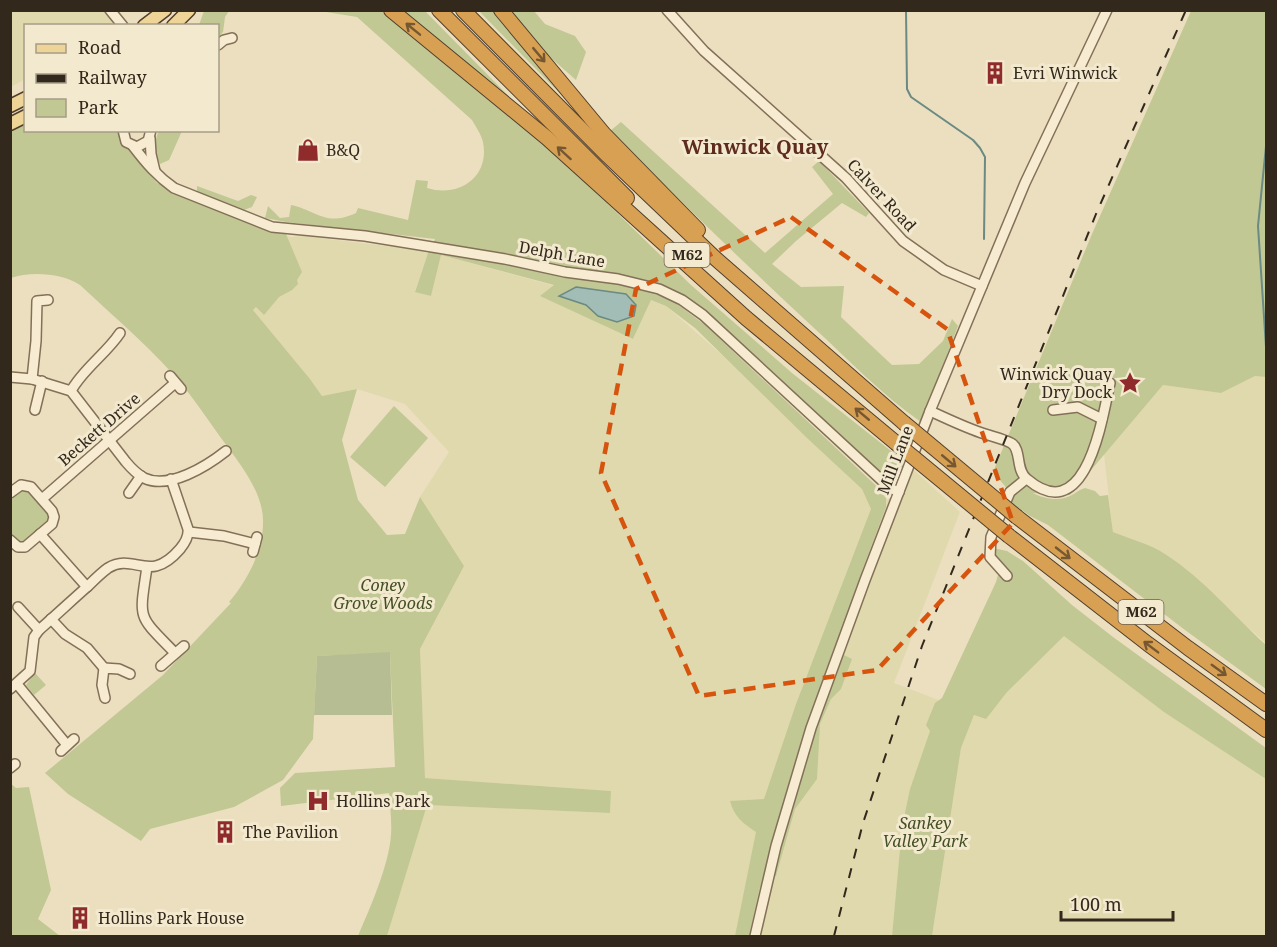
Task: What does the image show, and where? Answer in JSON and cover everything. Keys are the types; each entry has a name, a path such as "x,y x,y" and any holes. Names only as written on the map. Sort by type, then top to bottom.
{"highway":[{"path":"391,10 547,138 746,318 828,386"},
{"name":"M62","path":"439,10 599,171 708,276 828,386 1009,536 1148,644 1266,730"},
{"name":"M62","path":"463,10 601,149 716,259 839,367 1017,517 1179,641 1266,704"},
{"path":"501,10 604,134 839,367"}],"main road":[{"path":"147,24 165,10"},
{"path":"175,24 189,10"},
{"path":"10,124 24,117"}],"street":[{"path":"110,10 121,24"},
{"name":"Calver Road","path":"667,10 704,51 846,178 903,241 944,270 982,286"},
{"name":"Mill Lane","path":"755,936 776,846 811,728 899,492 930,411 1025,183 1107,10"},
{"path":"219,44 232,38"},
{"name":"Delph Lane","path":"124,132 126,142 133,146 144,163 174,188 272,227 365,237 505,259 565,272 634,282 670,293 703,315 888,487 899,492"},
{"path":"133,146 141,146 151,134"},
{"path":"151,134 151,154 156,174"},
{"path":"32,378 36,341 36,297 48,300"},
{"path":"70,391 120,333"},
{"path":"10,377 32,378 70,391 126,462 141,476 157,481 171,479 205,467 226,451"},
{"path":"35,410 42,381"},
{"name":"Beckett Drive","path":"42,499 175,383"},
{"path":"930,411 1011,443 1015,446 1021,472 1026,479 1049,491 1058,492 1072,486 1087,464 1096,441 1110,383"},
{"path":"1053,411 1078,407 1102,419"},
{"path":"129,494 141,476"},
{"path":"67,745 14,686 31,668 33,641 39,630 106,570 115,565 161,566 171,559 184,544 189,532 171,479"},
{"path":"1006,576 990,557 991,537 1010,492 1026,479"},
{"path":"10,493 17,487 25,485 31,487 52,511 54,517 52,524 25,546 18,547 10,540"},
{"path":"189,532 224,536 255,544"},
{"path":"40,534 87,587"},
{"path":"147,567 141,607 142,616 175,653"},
{"path":"18,607 39,630"},
{"path":"51,619 65,634 87,648 104,668 119,669 130,674"},
{"path":"161,666 184,646"},
{"path":"104,668 102,684 105,698"}],"highlighted area":[{"path":"791,217 947,329 1013,523 877,670 699,696 601,473 636,289"}],"shaded area":[{"path":"11,11 105,11 111,16 113,24 24,24 24,80 11,87"},
{"path":"246,227 291,237 303,236 428,253 415,291 431,296 441,255 555,286 541,296 633,339 651,300 666,306 888,500 905,462 960,512 894,683 941,701 902,827 892,936 387,936 426,805 610,813 611,791 425,778 420,649 464,566 420,497 449,452 405,404 357,389 322,396 253,310 288,276"},
{"path":"1255,376 1266,377 1266,643 1163,553 1113,532 1104,454 1163,385 1221,393"},
{"path":"1035,596 1266,773 1266,936 932,936 961,748 983,692"}],"green space":[{"path":"204,11 229,11 225,17 223,32 219,37 219,24 199,24"},
{"path":"320,11 382,11 516,120 609,205 691,285 792,373 905,462 898,478 887,478 866,462 693,303 668,287 640,279 645,290 673,301 705,325 886,495 886,507 862,571 863,594 840,653 852,659 841,689 831,699 820,724 817,779 795,809 776,876 760,887 749,936 735,936 756,832 737,816 730,801 764,799 796,704 871,509 862,489 695,328 666,306 651,300 633,339 540,296 554,285 441,255 431,296 415,292 435,239 265,218 268,206 280,218 289,217 291,205 329,218 346,217 356,213 358,208 408,220 416,180 428,181 427,188 450,190 470,182 482,165 483,142 472,120 357,17"},
{"path":"397,11 425,11 543,131"},
{"path":"479,11 494,11 576,107 574,108"},
{"path":"507,11 534,11 545,24 575,36 586,52 576,80 533,42"},
{"path":"1191,11 1266,11 1266,377 1255,376 1221,393 1163,385 1070,495 1033,493 1057,499 1067,497 1085,488 1095,491 1100,496 1108,495 1113,532 1153,547 1179,564 1206,586 1266,645 1266,689 1048,525 1009,501 1010,492 993,472 1092,234"},
{"name":"Coney Grove Woods","path":"24,121 24,132 118,132 121,141 157,183 250,223 286,234 302,272 297,280 298,284 279,297 264,315 256,307 253,310 322,396 357,389 342,440 358,500 387,535 405,534 420,497 464,566 420,649 425,778 611,791 610,813 427,805 387,936 358,936 378,886 390,847 389,793 281,806 280,788 295,773 395,767 390,653 317,656 313,739 283,780 234,807 150,829 141,841 68,794 45,773 163,675 231,603 229,602 248,575 257,555 263,523 260,502 246,473 187,391 150,350 73,281 46,274 27,274 11,278 10,128"},
{"path":"621,122 765,253 833,194 812,167 819,161 869,213 866,217 842,203 772,264 801,287 844,286 841,317 892,365 919,364 943,341 952,319 958,326 921,422 853,365 610,131"},
{"path":"159,132 182,132 169,160 160,164 156,155 156,139"},
{"path":"197,186 238,201 251,195 257,197 252,207 241,211 197,193"},
{"path":"394,406 428,438 385,487 350,457"},
{"path":"20,489 28,489 51,515 39,533 20,543 11,536 10,497"},
{"name":"Sankey Valley Park","path":"993,548 1007,551 1023,561 1072,605 1113,637 1266,748 1266,779 1164,712 1064,636 1007,692 986,719 974,715 961,748 932,936 892,936 902,827 910,789 930,731 926,725 935,703 942,698 996,582 999,571 991,563"},
{"path":"390,652 392,715 314,715 317,656"},
{"path":"35,673 46,685 34,695 26,685"},
{"path":"10,783 16,788 29,787 51,890 38,919 60,936 11,936"}],"water":[{"path":"576,287 626,294 636,305 634,316 617,322 598,316 586,305 559,296"}],"waterway":[{"path":"906,10 907,89 911,97 973,140 985,157 984,239"},
{"path":"1266,146 1258,226 1266,347"}],"railway":[{"path":"834,936 863,823 922,646 1096,214 1186,10"}],"place":[{"name":"Evri Winwick","path":"995,73"},
{"name":"B&Q","path":"308,150"},
{"name":"Winwick Quay Dry Dock","path":"1130,383"},
{"name":"Hollins Park","path":"318,801"},
{"name":"The Pavilion","path":"225,832"},
{"name":"Hollins Park House","path":"80,918"}],"district":[{"name":"Winwick Quay","path":"755,147"}]}
